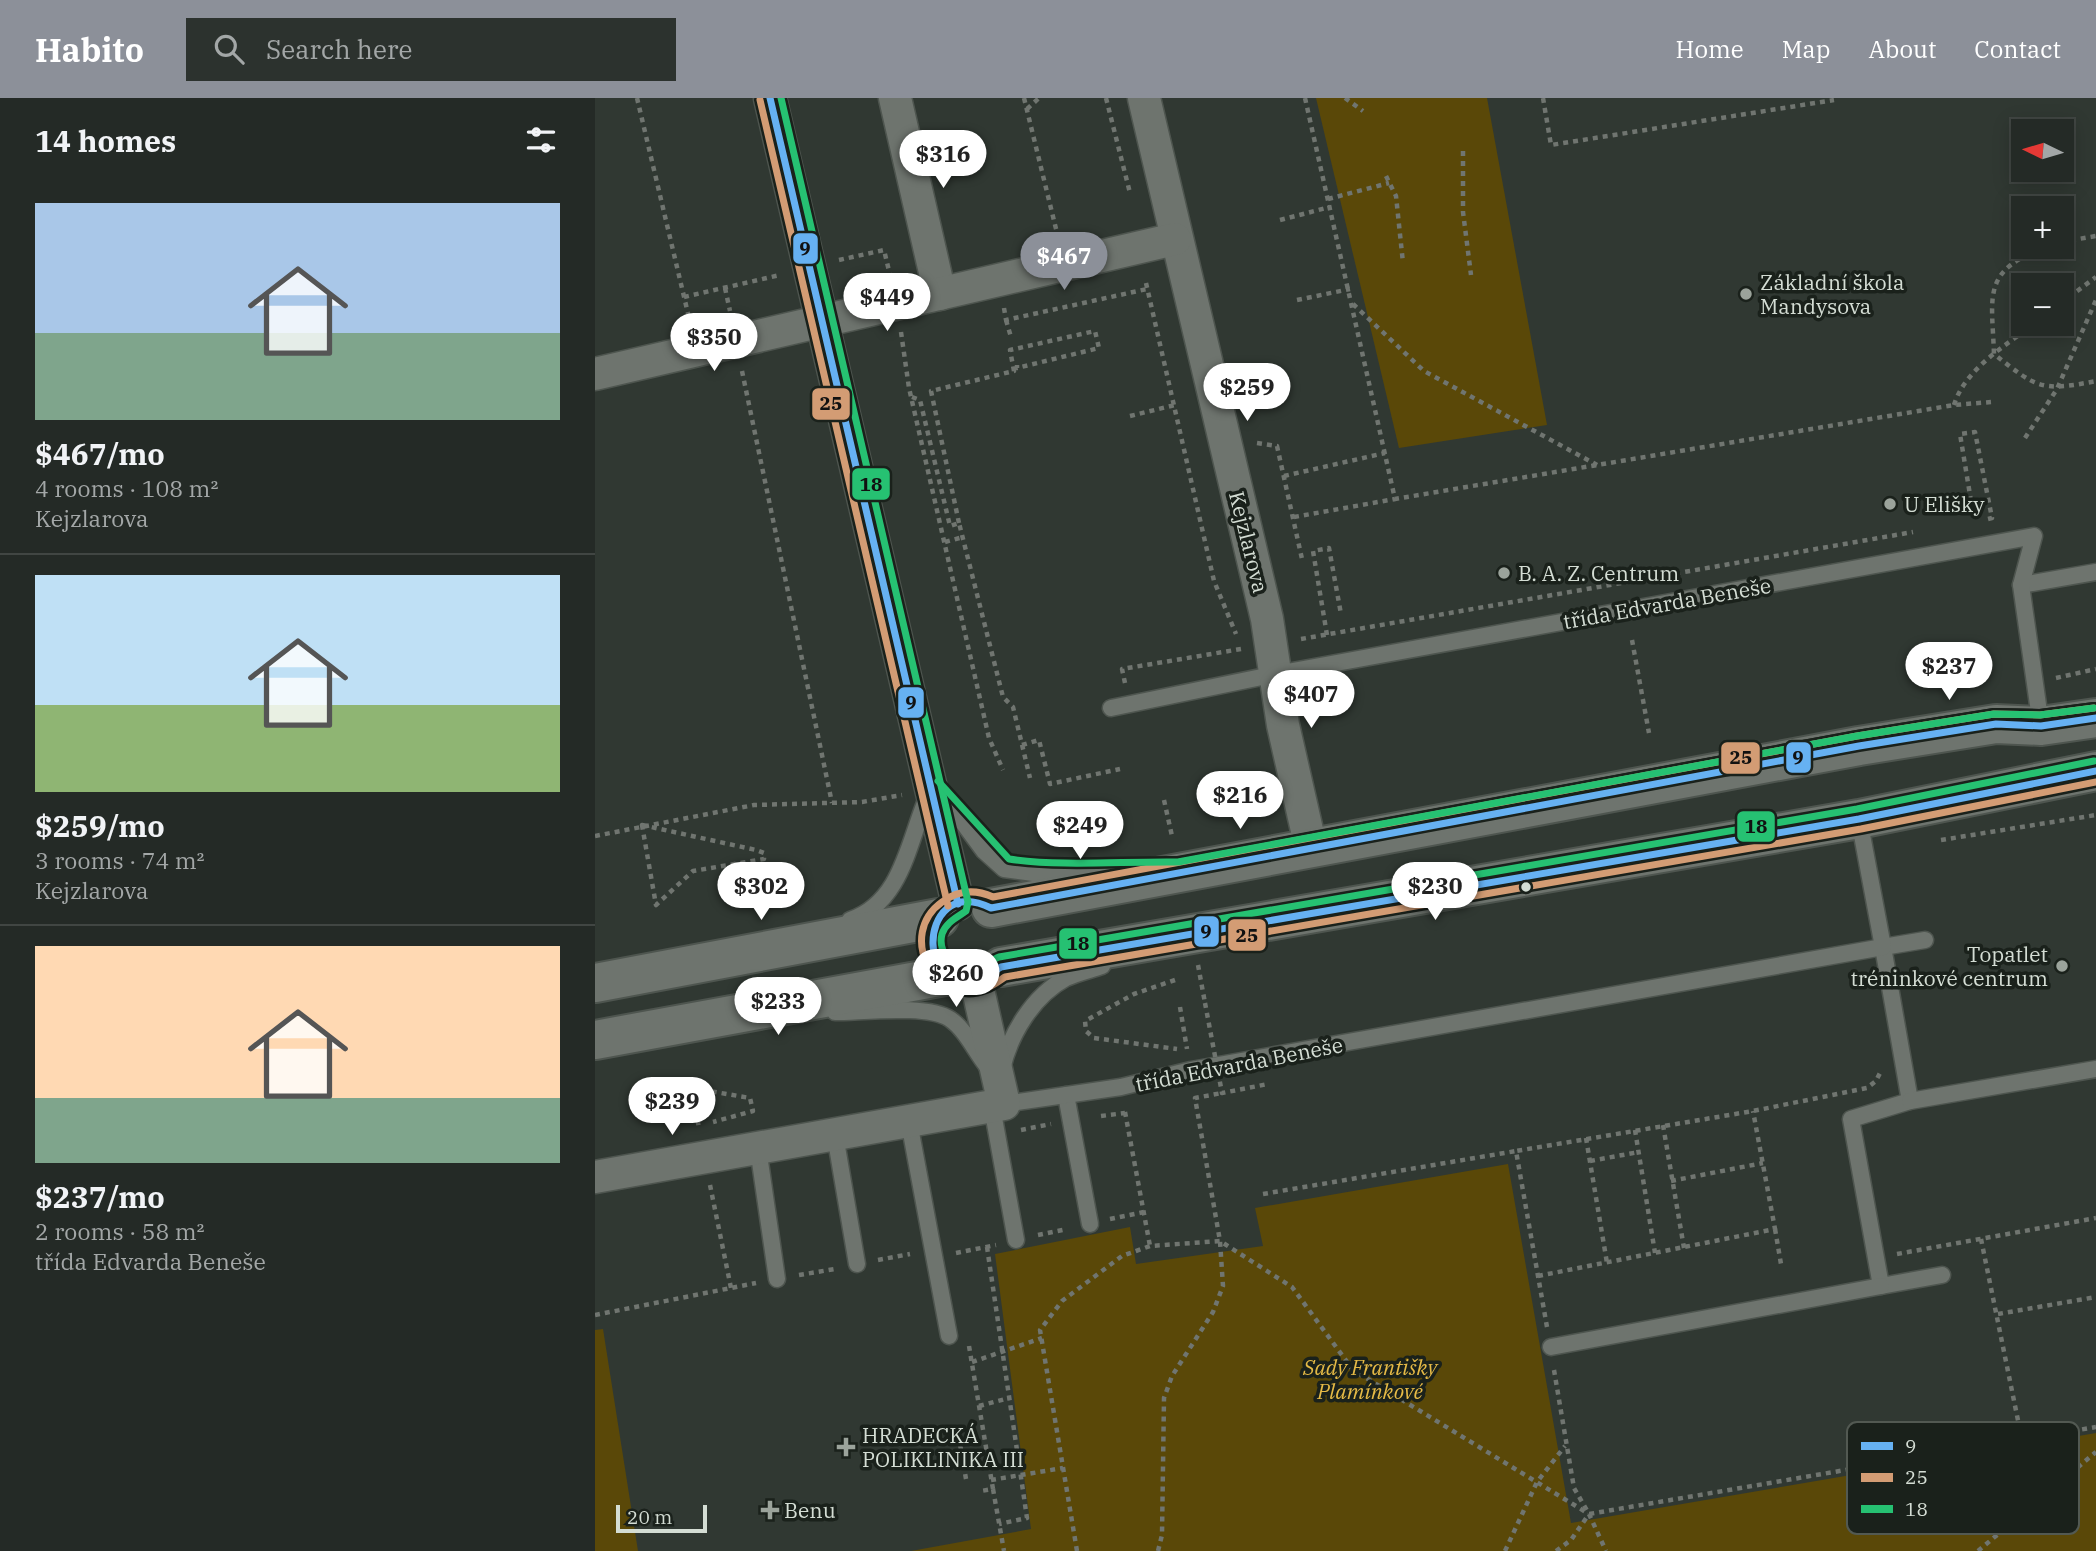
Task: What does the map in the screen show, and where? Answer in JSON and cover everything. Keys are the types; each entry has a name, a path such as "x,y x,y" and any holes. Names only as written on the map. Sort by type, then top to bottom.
{"street":[{"path":"770,98 931,789 962,910"},
{"path":"895,98 940,294"},
{"name":"Kejzlarova","path":"1144,98 1175,239 1268,619 1283,725 1311,848"},
{"path":"595,374 1175,239"},
{"path":"595,983 962,910 1176,855 1311,848 1859,746 1996,724 2041,726 2096,718"},
{"path":"595,1040 1859,819 2096,771"},
{"path":"962,910 1004,921 1009,932 1007,956 976,974 936,962 932,951 931,938 962,910"},
{"path":"976,974 998,1098"},
{"name":"třída Edvarda Beneše","path":"595,1177 909,1122 998,1098"}],"lane":[{"name":"třída Edvarda Beneše","path":"1111,708 1276,674 2033,536 2021,585 2041,726"},
{"path":"2021,585 2096,572"},
{"path":"770,950 865,915 874,907 903,865 931,789 956,813 984,851 1004,869 1048,875 1105,871 1176,855"},
{"path":"1859,819 1910,1101"},
{"path":"1016,1240 998,1098 1006,1053 1016,1031 1048,991 1067,978 1192,934"},
{"name":"třída Edvarda Beneše","path":"998,1098 1066,1095 1121,1087 1186,1072 1925,940"},
{"path":"781,1006 800,1012 931,1012 947,1017 959,1026 998,1098"},
{"path":"1881,1286 1851,1119 1910,1101 2096,1069"},
{"path":"1066,1095 1090,1224"},
{"path":"909,1122 949,1336"},
{"path":"835,1135 857,1264"},
{"path":"758,1149 777,1279"},
{"path":"1551,1347 1942,1275"}],"path":[{"path":"637,98 697,351"},
{"path":"1024,98 1065,265"},
{"path":"1027,109 1039,98"},
{"path":"1106,98 1130,193"},
{"path":"1305,98 1395,499"},
{"path":"1345,98 1363,111"},
{"path":"1543,98 1552,145 1834,100"},
{"path":"1463,151 1463,212 1471,275"},
{"path":"1386,176 1396,195 1403,263"},
{"path":"1328,199 1389,183"},
{"path":"1280,220 1330,207"},
{"path":"2074,240 2096,236"},
{"path":"884,250 912,397 989,738 1003,770"},
{"path":"2020,259 2000,274 1992,288 1994,354 2029,382 2057,389 2096,381"},
{"path":"2074,293 2096,277"},
{"path":"998,280 1011,337"},
{"path":"1146,282 1215,581 1237,635"},
{"path":"725,288 832,803"},
{"path":"1006,320 1147,289"},
{"path":"1297,300 1350,289"},
{"path":"2025,438 2057,389 2096,300"},
{"path":"1353,303 1424,371 1597,465"},
{"path":"1017,365 1017,368 1100,348 1095,331 1010,350 1014,371 931,391 959,523 1003,697 1013,707 1030,778"},
{"path":"1954,405 1959,389 1994,354 2018,336"},
{"path":"912,397 920,400 950,526 959,523"},
{"path":"1294,517 1954,405 1991,402"},
{"path":"1130,416 1174,405"},
{"path":"1971,501 1960,434 1975,432 1992,518 1980,520"},
{"path":"1284,476 1385,453"},
{"path":"1299,639 1915,531"},
{"path":"945,542 963,537"},
{"path":"1327,635 1313,551 1329,548 1341,614"},
{"path":"1632,640 1649,733"},
{"path":"1128,704 1122,669 1245,648"},
{"path":"1022,745 1039,740 1050,785 1120,769"},
{"path":"595,836 754,805 862,802 931,789"},
{"path":"1164,800 1176,855"},
{"path":"1939,841 2096,815"},
{"path":"642,825 765,853 765,859 693,872 656,905 642,825"},
{"path":"1175,979 1133,994 1085,1021 1086,1031 1094,1038 1177,1048 1186,1072"},
{"path":"1205,1003 1221,1093"},
{"path":"1180,1007 1186,1072"},
{"path":"690,1081 697,1116"},
{"path":"1158,1551 1162,1535 1164,1398 1172,1376 1213,1312 1223,1286 1220,1241 1195,1098 1268,1084"},
{"path":"1121,1087 1150,1246"},
{"path":"692,1088 750,1098 753,1111 699,1126"},
{"path":"1753,1111 1781,1264"},
{"path":"1663,1124 1684,1248"},
{"path":"1635,1130 1655,1253"},
{"path":"1586,1138 1607,1264"},
{"path":"1262,1194 1516,1150"},
{"path":"1590,1161 1639,1152"},
{"path":"705,1158 731,1288"},
{"path":"1671,1181 1763,1163"},
{"path":"1876,1258 2096,1218"},
{"path":"1538,1276 1775,1229"},
{"path":"1981,1239 2019,1422"},
{"path":"1077,1551 1040,1330 1062,1301 1122,1256 1150,1246 1220,1241 1291,1287 1353,1370 1589,1514 1606,1551"},
{"path":"987,1246 1027,1518 999,1524"},
{"path":"595,1315 933,1250"},
{"path":"1998,1314 2096,1297"},
{"path":"972,1362 1042,1338"},
{"path":"970,1353 1003,1551"},
{"path":"979,1406 1009,1398"},
{"path":"966,1479 960,1444 984,1437"},
{"path":"1505,1551 1537,1482 1566,1445"},
{"path":"2079,1465 2096,1451"},
{"path":"991,1480 1063,1468"},
{"path":"981,1491 993,1489"},
{"path":"1556,1551 1571,1540 1589,1514"},
{"path":"1977,1551 1997,1534"}],"green space":[{"path":"1316,98 1487,98 1547,425 1399,448"},
{"name":"Sady Františky Plamínkové","path":"1508,1164 1571,1523 1847,1476 1847,1534 2079,1534 2079,1436 2096,1433 2096,1551 911,1551 1031,1529 995,1254 1130,1227 1136,1264 1263,1246 1255,1208"},
{"path":"603,1329 638,1551 595,1551 595,1330"}],"transit line":[{"name":"9","path":"770,98 958,904"},
{"name":"18","path":"781,98 968,902 966,911 946,926 942,934 942,948 954,964 974,969 999,957 1857,809 2094,761"},
{"name":"25","path":"760,100 948,906"},
{"name":"25","path":"2094,708 2040,715 1994,714 1857,736 993,897 973,892 960,893 942,902 929,916 922,932 922,949 928,965 938,978 951,988 968,991 989,987 1005,977 1861,829 2096,782"},
{"name":"18","path":"938,781 1009,859 1072,863 1178,862 1857,736 1994,714 2040,715 2094,708"},
{"name":"9","path":"2096,718 2041,726 1996,724 1859,746 991,908 965,902 947,909 936,925 933,944 938,963 951,976 972,979 1001,967 1859,819 2096,771"}],"place":[{"name":"Základní škola Mandysova","path":"1746,294"},
{"name":"U Elišky","path":"1890,504"},
{"name":"B. A. Z. Centrum","path":"1504,573"},
{"name":"Topatlet tréninkové centrum","path":"2062,966"},
{"name":"HRADECKÁ POLIKLINIKA III","path":"846,1447"},
{"name":"Benu","path":"770,1510"}]}
